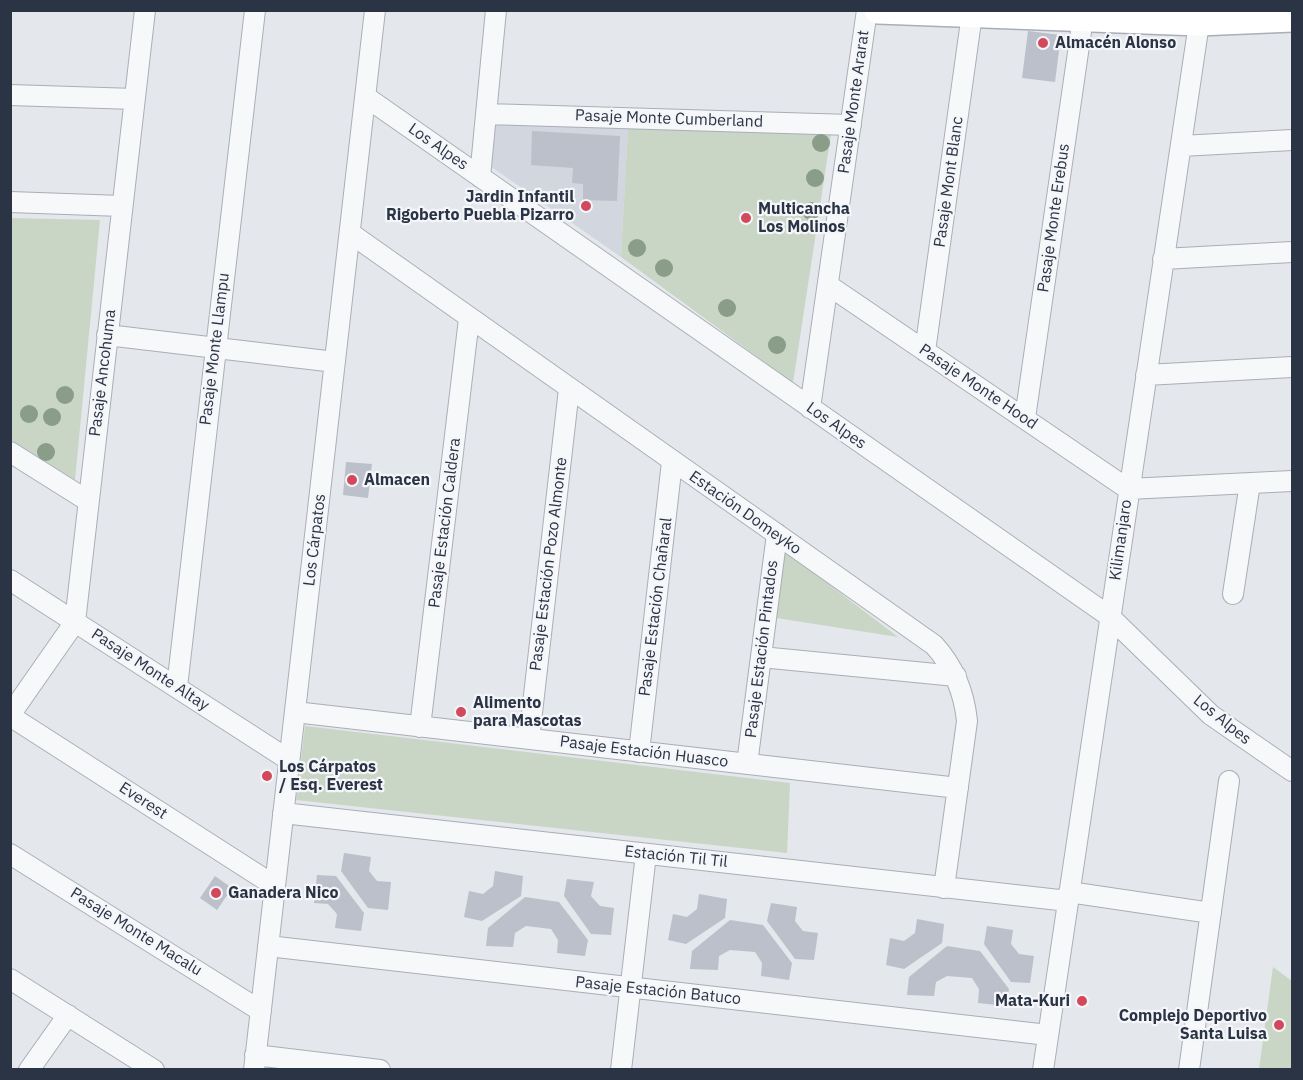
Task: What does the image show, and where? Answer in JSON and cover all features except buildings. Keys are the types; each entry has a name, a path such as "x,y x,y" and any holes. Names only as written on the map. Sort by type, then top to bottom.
{"street":[{"name":"Pasaje Ancohuma","path":"10,716 75,622 145,10"},
{"name":"Pasaje Monte Llampu","path":"177,687 255,10"},
{"name":"Los Cárpatos","path":"255,1062 375,10"},
{"path":"480,177 496,10"},
{"name":"Pasaje Monte Ararat","path":"810,408 867,10"},
{"path":"878,10 1083,18 1200,16 1293,18"},
{"name":"Pasaje Mont Blanc","path":"925,351 972,14"},
{"name":"Kilimanjaro","path":"1043,1070 1200,16"},
{"name":"Pasaje Monte Erebus","path":"1025,418 1083,18"},
{"path":"10,95 135,99"},
{"name":"Los Alpes","path":"366,97 1109,616 1211,715 1293,771"},
{"name":"Pasaje Monte Cumberland","path":"487,114 851,125"},
{"path":"1181,146 1293,140"},
{"path":"10,202 122,206"},
{"name":"Estación Domeyko","path":"350,233 672,462 923,636 940,652 956,676 963,695 967,721 944,888"},
{"path":"1163,259 1293,252"},
{"name":"Pasaje Monte Hood","path":"828,285 1128,489"},
{"name":"Pasaje Estación Caldera","path":"420,727 469,319"},
{"path":"107,335 335,362"},
{"path":"1146,375 1293,368"},
{"name":"Pasaje Estación Pozo Almonte","path":"529,739 569,389"},
{"path":"10,452 88,501"},
{"name":"Pasaje Estación Chañaral","path":"639,752 672,462"},
{"path":"1128,489 1293,481"},
{"path":"1233,594 1250,483"},
{"name":"Pasaje Estación Pintados","path":"747,764 777,534"},
{"name":"Pasaje Monte Altay","path":"10,580 289,760"},
{"path":"761,657 956,676"},
{"name":"Pasaje Estación Huasco","path":"295,712 958,789"},
{"name":"Everest","path":"10,716 275,886"},
{"path":"1189,1070 1229,781"},
{"name":"Estación Til Til","path":"283,813 944,888 1068,897 1211,913"},
{"name":"Pasaje Monte Macalu","path":"10,854 261,1011"},
{"path":"621,1070 645,854"},
{"name":"Pasaje Estación Batuco","path":"268,946 1048,1035"},
{"path":"10,979 153,1070"},
{"path":"29,1070 68,1015"},
{"path":"255,1062 375,1069"}],"shaded area":[{"name":"Jardin Infantil Rigoberto Puebla Pizarro","path":"495,122 628,127 621,257 490,166"}],"green space":[{"path":"628,127 831,134 793,383 621,257"},
{"path":"10,218 100,220 75,480 11,440"},
{"path":"781,548 898,637 770,617"},
{"path":"305,726 790,783 787,853 296,800"},
{"name":"Complejo Deportivo Santa Luisa","path":"1273,967 1292,981 1292,1069 1259,1069"}],"place":[{"name":"Almacén Alonso","path":"1043,43"},
{"name":"Jardin Infantil Rigoberto Puebla Pizarro","path":"586,206"},
{"name":"Multicancha Los Molinos","path":"746,218"},
{"name":"Almacen","path":"352,480"},
{"name":"Alimento para Mascotas","path":"461,712"},
{"name":"Los Cárpatos / Esq. Everest","path":"267,776"},
{"name":"Ganadera Nico","path":"216,893"},
{"name":"Mata-Kuri","path":"1082,1001"},
{"name":"Complejo Deportivo Santa Luisa","path":"1279,1025"}]}
